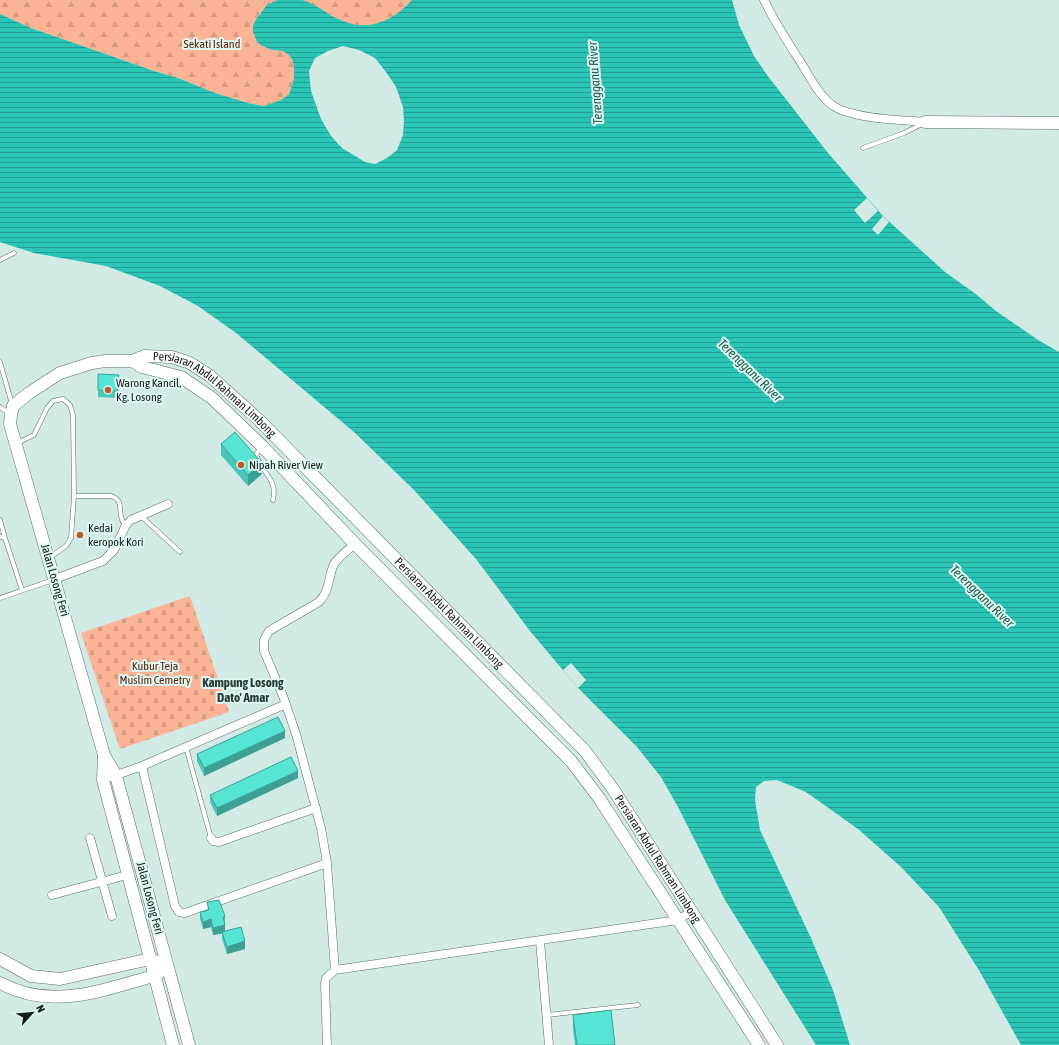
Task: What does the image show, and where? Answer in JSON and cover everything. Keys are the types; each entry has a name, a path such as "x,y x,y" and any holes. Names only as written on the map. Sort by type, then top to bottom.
{"street":[{"path":"764,0 773,20 819,92 832,105 850,112 874,117 925,122 1059,123"},
{"name":"Persiaran Abdul Rahman Limbong","path":"132,361 144,356 172,357 190,363 210,376 259,420 585,751 613,789 777,1045"},
{"path":"12,411 41,385 60,373 92,363 105,361 132,361"},
{"name":"Persiaran Abdul Rahman Limbong","path":"132,361 142,367 181,377 212,398 262,446 355,544 571,762 599,798 759,1045"},
{"name":"Jalan Losong Feri","path":"12,411 10,424 104,754 116,776 189,1045"},
{"path":"55,579 103,561 114,550 126,525 131,520 168,504"},
{"path":"335,970 327,863 321,828 296,734 286,704 264,652 264,640 269,631 318,602 323,597 334,565 338,558 355,544"},
{"path":"103,780 142,766 286,704"},
{"name":"Jalan Losong Feri","path":"104,754 103,780 172,1045"},
{"path":"142,766 175,906 179,912 185,913 327,863"},
{"path":"211,838 213,841 219,842 316,808"},
{"path":"90,838 112,916"},
{"path":"52,894 128,875"},
{"path":"327,1045 325,983 326,978 335,970 678,920 692,912"},
{"path":"540,941 549,1045"},
{"path":"0,959 31,976 60,979 150,959 168,966"},
{"path":"0,983 29,994 61,998 87,994 154,976 168,966"}],"lane":[{"path":"863,148 904,133 925,122"},
{"path":"0,260 14,253"},
{"path":"0,362 12,411"},
{"path":"16,444 34,435 46,408 54,401 63,400 70,405 73,415 74,496 71,538 66,546 49,558"},
{"path":"0,407 12,411"},
{"path":"262,446 256,454 258,460 275,486 273,500"},
{"path":"74,496 111,496 116,498 119,501 122,520 126,525"},
{"path":"141,515 180,552"},
{"path":"0,520 2,537 22,590"},
{"path":"0,598 55,579"},
{"path":"186,747 211,838"},
{"path":"546,1015 638,1005"}],"green space":[{"name":"Sekati Island","path":"0,0 277,0 263,10 253,25 272,50 283,51 289,55 294,66 294,79 289,94 281,100 264,106 248,103 214,93 178,78 31,28 0,14"},
{"path":"301,0 412,0 390,19 372,25 362,26 343,21"},
{"name":"Kubur Teja Muslim Cemetry","path":"190,596 229,712 120,749 81,633"}],"water":[{"name":"Terengganu River","path":"277,0 302,0 313,4 343,21 363,25 381,22 389,18 412,0 732,0 739,25 754,56 767,75 828,153 883,216 945,272 996,311 1038,340 1059,352 1059,1045 1021,1045 980,972 939,907 901,867 858,829 806,792 777,780 764,781 756,787 755,800 760,830 810,936 833,990 850,1045 816,1045 725,900 678,807 661,777 637,747 578,688 530,631 476,559 414,490 354,432 236,333 198,306 160,286 106,266 34,253 0,242 0,14 31,28 178,78 215,93 248,103 264,106 281,100 289,94 294,79 294,66 289,55 283,51 272,50 262,46 257,42 253,32 253,25 267,5","holes":["343,46 359,50 375,58 386,72 396,87 403,107 403,135 397,150 387,158 375,164 365,162 342,148 331,136 321,119 311,91 309,71 315,58 328,51"]}],"pier":[{"path":"867,198 878,211 865,223 854,210"},
{"path":"883,216 889,222 878,235 872,229"},
{"path":"571,663 586,680 578,688 563,670"}],"building":[{"path":"98,374 119,375 117,391 98,390"},
{"path":"235,432 262,463 248,475 221,444"},
{"path":"278,717 285,731 204,768 197,754"},
{"path":"291,757 298,771 217,808 210,795"},
{"path":"219,900 225,916 223,917 225,925 213,928 211,919 203,922 200,912 209,910 207,902"},
{"path":"241,927 245,941 227,947 222,932"},
{"path":"611,1010 615,1045 577,1045 573,1015"}],"place":[{"name":"Warong Kancil, Kg. Losong","path":"108,390"},
{"name":"Nipah River View","path":"241,465"},
{"name":"Kedai keropok Kori","path":"80,535"}],"district":[{"name":"Kampung Losong Dato' Amar","path":"243,690"}]}
